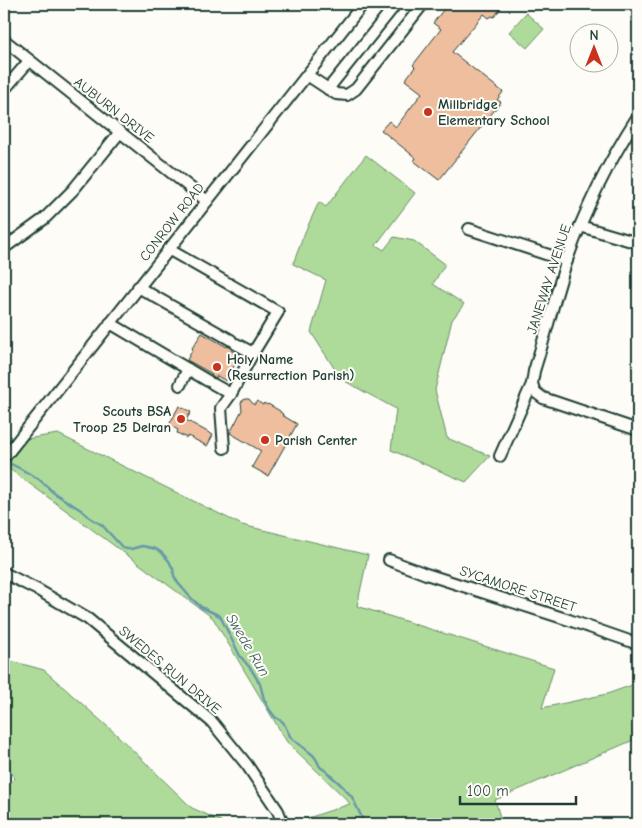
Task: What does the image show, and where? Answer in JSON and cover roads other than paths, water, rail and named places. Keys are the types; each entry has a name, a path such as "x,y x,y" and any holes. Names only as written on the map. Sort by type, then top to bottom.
{"street":[{"name":"CONROW ROAD","path":"4,458 363,4"},
{"path":"328,89 396,4"},
{"path":"306,75 336,94 348,94 356,89 423,4"},
{"name":"AUBURN DRIVE","path":"4,40 28,61 207,201"},
{"path":"4,90 28,61"},
{"name":"JANEWAY AVENUE","path":"500,456 532,384 534,371 567,261 588,205 601,178 638,116"},
{"path":"4,248 44,219 73,190 120,132"},
{"path":"580,226 638,242"},
{"path":"469,229 567,261"},
{"path":"168,249 278,312 221,408 224,448"},
{"path":"138,287 253,353"},
{"path":"110,323 231,394"},
{"path":"180,385 188,369"},
{"path":"532,384 535,392 544,398 638,430"},
{"name":"SYCAMORE STREET","path":"389,560 638,644"},
{"name":"SWEDES RUN DRIVE","path":"4,573 88,619 212,722 247,765 278,811 284,824"}],"waterway":[{"name":"Swede Run","path":"11,464 40,480 54,493 102,525 122,547 131,549 142,546 156,549 162,553 169,561 178,583 190,597 201,607 220,616 240,656 260,684 269,709 275,717 283,722 291,738 313,755 320,767 352,797 365,824"}],"place":[{"name":"Millbridge Elementary School","path":"428,112"},
{"name":"Holy Name (Resurrection Parish)","path":"217,367"},
{"name":"Scouts BSA Troop 25 Delran","path":"181,419"},
{"name":"Parish Center","path":"265,440"}]}
